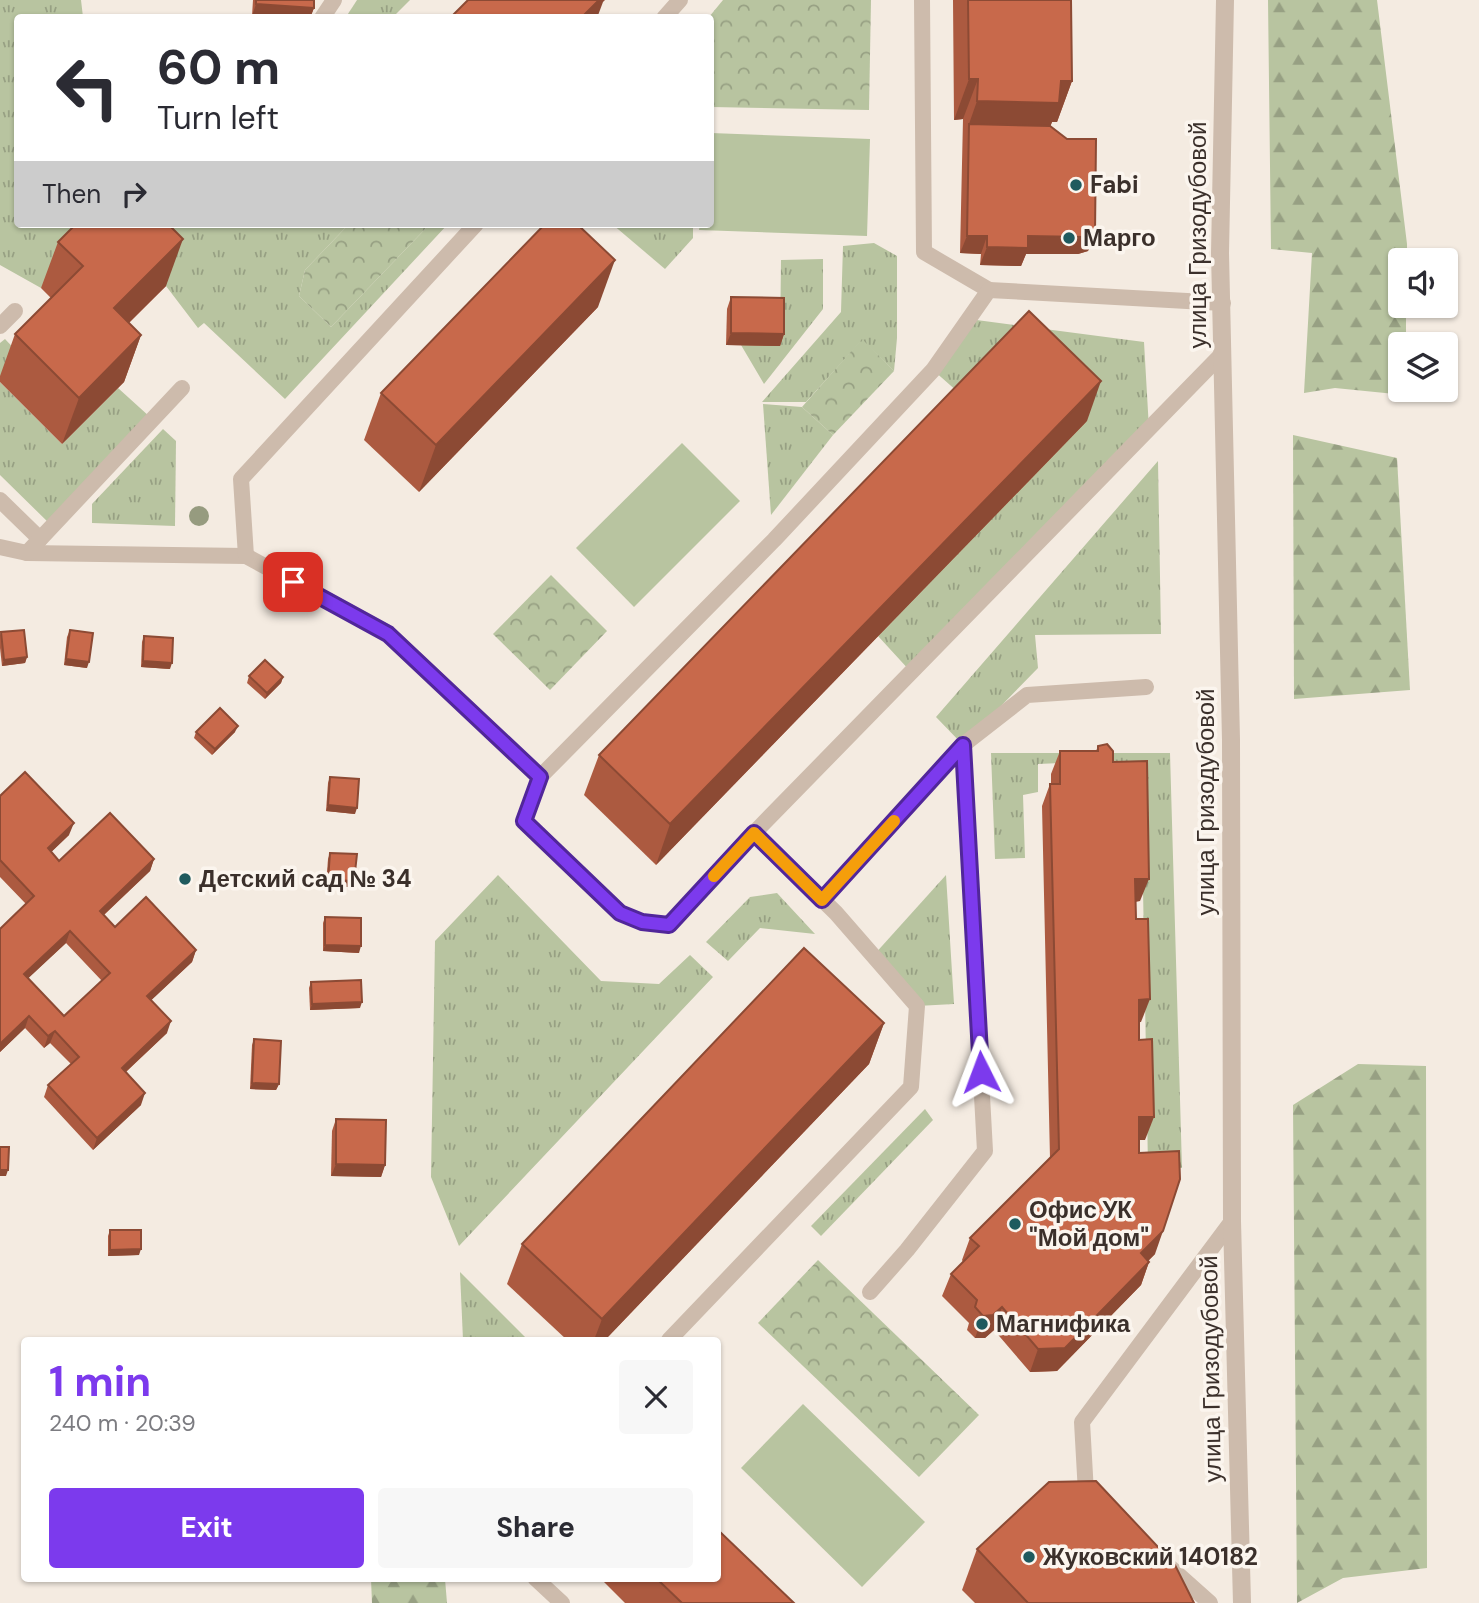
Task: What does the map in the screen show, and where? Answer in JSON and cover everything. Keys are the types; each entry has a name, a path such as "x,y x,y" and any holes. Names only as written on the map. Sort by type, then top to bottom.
{"street":[{"name":"улица Гризодубовой","path":"1225,0 1220,253 1231,740 1232,1221 1242,1603"}],"lane":[{"path":"668,14 680,0"},
{"path":"922,0 924,253 989,290 1223,303"},
{"path":"246,555 241,479 471,228"},
{"path":"989,290 933,370 774,540 540,777 524,821 620,913 642,922 669,925 754,833 1222,354"},
{"path":"0,326 15,311"},
{"path":"27,553 182,388"},
{"path":"0,500 40,539"},
{"path":"0,547 27,553 246,555 388,634 540,777"},
{"path":"822,900 963,745 1027,695 1146,687"},
{"path":"870,1292 907,1250 985,1151 963,745"},
{"path":"672,1337 911,1087 917,1006 822,900 754,833"},
{"path":"1107,1511 1086,1493 1082,1422 1232,1221"},
{"path":"1149,1548 1210,1603"},
{"path":"539,1582 562,1603"}],"green space":[{"path":"0,0 81,0 83,14 14,14 14,228 101,228 41,288 0,265"},
{"path":"357,0 410,0 396,14 348,14"},
{"path":"723,0 871,0 869,110 714,107 714,14 711,14"},
{"path":"1268,0 1377,0 1407,244 1407,248 1388,248 1388,318 1406,318 1406,332 1388,332 1388,393 1335,388 1304,393 1312,253 1271,249"},
{"path":"714,133 870,139 867,236 699,230 714,228"},
{"path":"107,228 345,228 305,270 299,296 331,327 426,228 444,228 285,399 204,323 198,328 166,286"},
{"path":"345,228 426,228 331,327 299,296 305,270"},
{"path":"617,228 693,228 693,238 665,269"},
{"path":"874,243 897,256 897,338 894,371 862,340 806,402 762,402 841,312 843,246"},
{"path":"823,259 823,309 764,384 741,345 780,345 781,260"},
{"path":"969,319 1144,342 1149,429 911,672 878,636 1086,421 967,400 933,370"},
{"path":"5,339 22,357 0,379 0,343"},
{"path":"862,339 894,371 833,435 802,407"},
{"path":"0,382 62,444 118,388 150,417 52,526 0,475"},
{"path":"763,404 802,407 833,435 771,515"},
{"path":"163,429 176,441 175,526 92,523 92,504"},
{"path":"1293,435 1397,458 1410,690 1294,699"},
{"path":"682,443 740,501 634,607 576,548"},
{"path":"1158,461 1161,634 1035,635 1038,668 963,745 936,717"},
{"path":"551,575 607,631 550,690 493,634"},
{"path":"991,753 1170,753 1182,1168 1148,1167 1141,777 1107,761 1038,764 1038,792 1023,795 1025,858 995,859"},
{"path":"498,875 601,981 659,984 690,955 713,977 459,1246 431,1177 435,941"},
{"path":"946,875 954,1004 917,1006 873,956"},
{"path":"777,893 815,934 760,928 728,961 706,942 750,897"},
{"path":"1358,1064 1426,1066 1427,1568 1343,1578 1297,1603 1293,1105"},
{"path":"925,1109 933,1120 821,1236 811,1226"},
{"path":"818,1260 979,1415 919,1477 758,1323"},
{"path":"460,1272 525,1337 463,1337"},
{"path":"803,1404 925,1522 862,1587 741,1468"},
{"path":"371,1582 445,1582 447,1603 372,1603"}],"building":[{"path":"256,0 314,0 314,8 256,4"},
{"path":"468,0 599,0 585,14 454,14"},
{"path":"968,0 1071,0 1072,81 1061,81 1059,103 977,101 978,79 969,79"},
{"path":"969,124 1050,126 1067,139 1096,139 1095,233 1085,237 1028,236 1028,248 987,247 987,236 967,236"},
{"path":"72,228 172,228 183,239 114,308 141,335 79,398 15,334 83,266 58,242"},
{"path":"541,228 581,228 615,260 436,445 381,393"},
{"path":"731,297 784,298 784,334 731,333"},
{"path":"1029,311 1101,381 670,824 599,755"},
{"path":"24,630 27,657 4,660 1,632"},
{"path":"70,630 93,633 89,662 66,659"},
{"path":"144,636 173,638 172,663 143,661"},
{"path":"265,660 283,677 267,693 249,676"},
{"path":"220,708 238,726 215,749 196,732"},
{"path":"1107,744 1113,751 1113,762 1147,761 1149,879 1135,879 1136,919 1148,919 1150,999 1139,1000 1139,1040 1152,1039 1154,1117 1139,1117 1139,1153 1179,1151 1180,1179 1163,1231 1141,1253 1149,1262 1065,1348 1038,1349 1002,1307 993,1315 983,1316 975,1307 977,1300 951,1274 979,1246 970,1238 1059,1149 1050,784 1060,784 1060,751 1098,751 1098,746"},
{"path":"25,772 74,823 48,848 59,861 110,813 154,859 100,911 115,927 146,897 196,950 147,996 171,1021 122,1068 145,1093 97,1138 48,1085 79,1057 55,1031 48,1036 29,1016 0,1044 0,929 34,896 0,860 0,796","holes":["70,931 110,973 64,1016 24,974"]},
{"path":"330,777 359,779 357,808 328,805"},
{"path":"330,853 357,854 354,881 328,880"},
{"path":"325,917 361,918 361,946 325,945"},
{"path":"804,948 884,1023 602,1319 522,1244"},
{"path":"361,980 362,1002 312,1004 311,982"},
{"path":"254,1039 281,1041 279,1084 252,1083"},
{"path":"336,1119 386,1120 385,1165 336,1164"},
{"path":"0,1147 9,1147 8,1170 0,1170"},
{"path":"110,1230 141,1230 141,1249 110,1250"},
{"path":"1096,1481 1175,1565 1194,1603 1028,1603 977,1549 1049,1482"},
{"path":"721,1533 794,1603 682,1603 660,1582 721,1582"}],"slow traffic":[{"path":"714,876 754,833 822,900 894,821"}],"place":[{"name":"Fabi","path":"1076,185"},
{"name":"Марго","path":"1069,238"},
{"name":"Детский сад № 34","path":"185,879"},
{"name":"Офис УК \"Мой дом\"","path":"1015,1224"},
{"name":"Магнифика","path":"982,1324"},
{"name":"Жуковский 140182","path":"1029,1557"}],"route":[{"path":"293,582 388,634 540,777 524,821 620,913 642,922 669,925 754,833 822,900 963,745 981,1072"}]}
